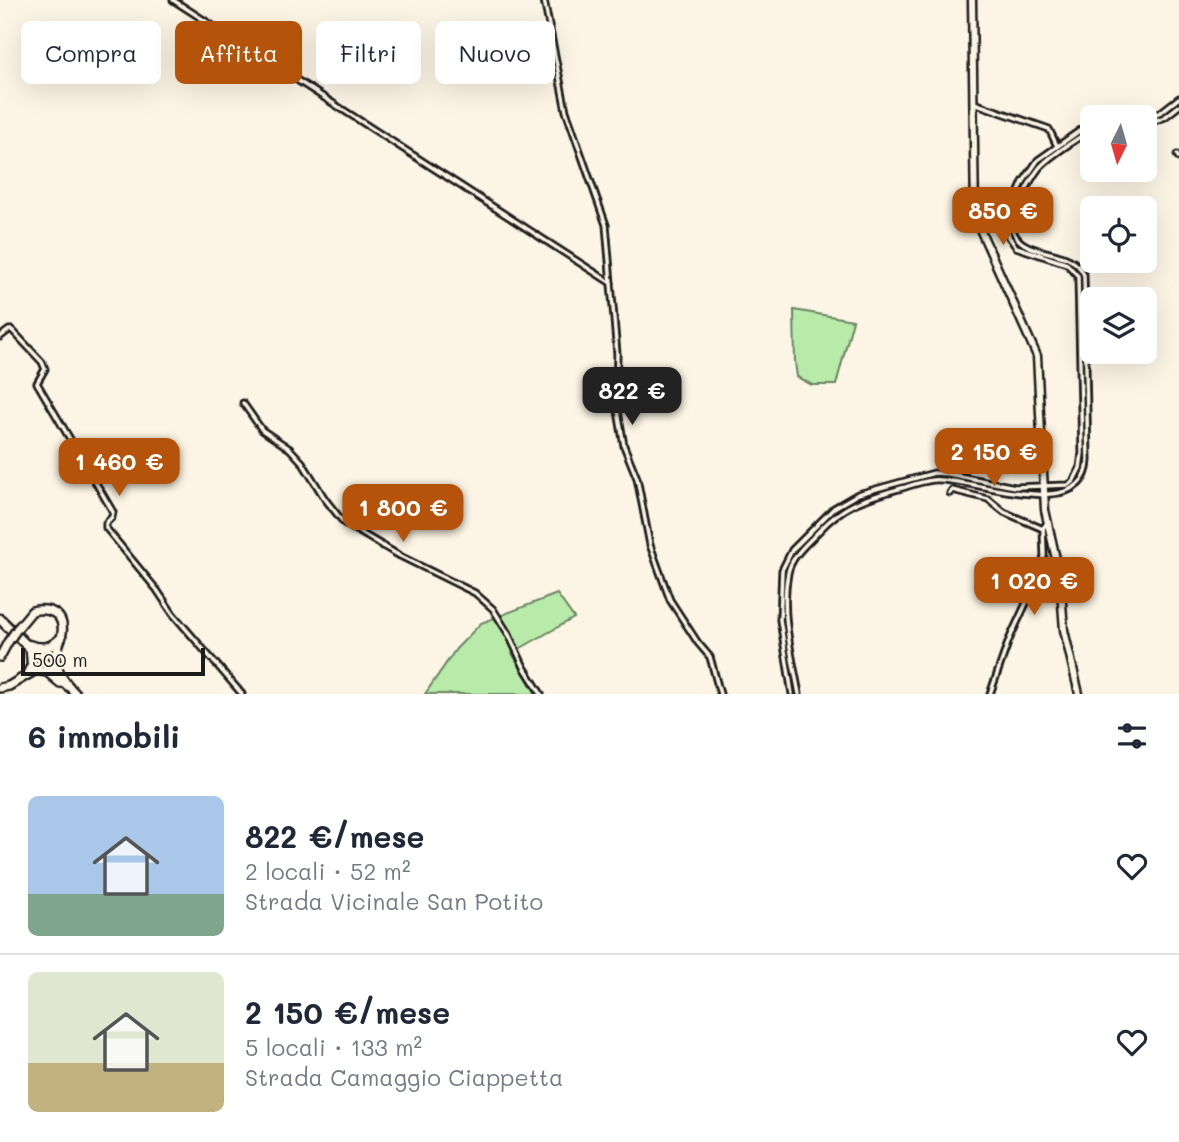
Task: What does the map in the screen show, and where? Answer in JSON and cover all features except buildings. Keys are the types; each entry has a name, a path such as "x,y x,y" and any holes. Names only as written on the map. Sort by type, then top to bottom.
{"highway":[{"path":"0,621 71,691"},
{"path":"0,621 71,691"},
{"path":"25,643 48,648 61,638"},
{"path":"28,673 32,665 31,653"}],"main road":[{"path":"972,0 975,218 1037,356 1045,526 1060,577 1066,641 1079,694"},
{"path":"0,657 32,611 50,610 60,619 62,625 56,663 71,691"},
{"path":"1,688 36,670 47,672 71,691"}],"street":[{"path":"173,0 611,283"},
{"path":"544,0 566,111 606,225 617,354 616,399 624,446 637,478 650,545 670,600 710,657 720,694"},
{"path":"1157,114 1179,98"},
{"path":"974,103 1049,130 1057,146"},
{"path":"1157,120 1179,106"},
{"path":"1080,130 1038,160 1023,182 1006,222 1016,247 1067,264 1074,270 1079,282 1080,338"},
{"path":"1080,138 1054,156 1032,177 1013,229 1022,244 1079,265 1085,287"},
{"path":"1050,151 1054,156"},
{"path":"1007,230 1013,229"},
{"path":"1074,270 1079,265"},
{"path":"0,337 12,330 42,362 44,369 37,383 113,512 106,528 157,590 173,614 242,694"},
{"path":"799,694 786,619 788,572 790,564 800,551 840,511 858,500 932,480 1015,493 1068,485 1074,480 1082,462 1080,364"},
{"path":"792,694 780,620 782,569 795,546 841,503 858,494 934,473 1015,487 1067,491 1079,484 1087,466 1086,364"},
{"path":"1081,400 1087,401"},
{"path":"243,403 262,430 290,449 311,472 325,499 344,523 400,556 475,593 493,609 541,694"},
{"path":"970,485 971,479"},
{"path":"1074,480 1079,484"},
{"path":"892,484 894,490"},
{"path":"950,493 952,490 982,496 998,505 1004,512 1045,526 1041,571 1009,640 990,694"},
{"path":"795,546 800,551"},
{"path":"780,620 786,619"},
{"path":"790,683 797,682"}],"green space":[{"path":"794,310 853,320 836,385 812,385 797,377"},
{"path":"557,594 574,618 512,653 536,694 425,694 456,649 481,623"}],"waterway":[{"path":"1157,118 1179,102"},
{"path":"1034,169 1080,134"},
{"path":"1027,179 1012,214 1010,232 1013,240 1026,249 1074,264"},
{"path":"1075,483 1081,474 1084,460 1081,281 1077,268"},
{"path":"784,593 787,564 794,552 836,509 859,497 940,476 1021,491 1070,486"},
{"path":"784,605 785,642"},
{"path":"787,654 796,694"}]}
